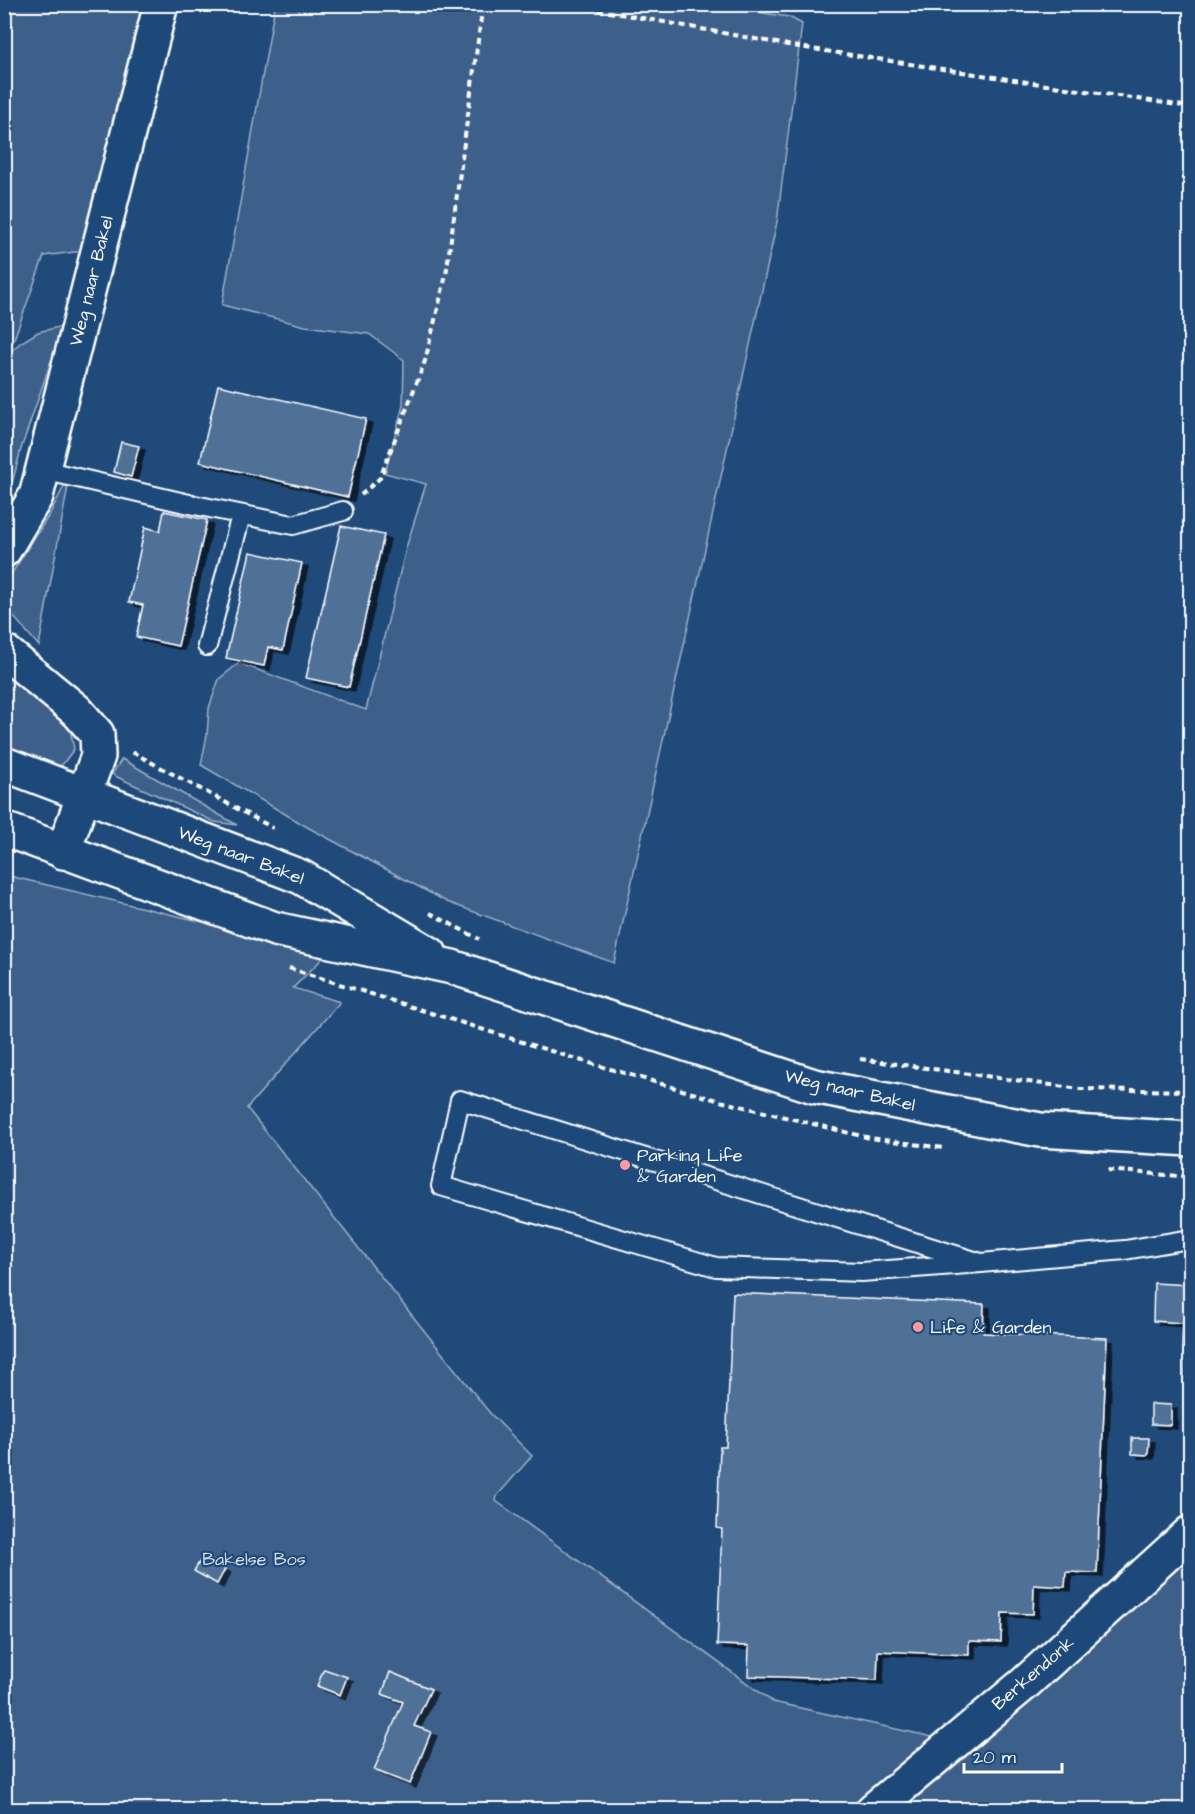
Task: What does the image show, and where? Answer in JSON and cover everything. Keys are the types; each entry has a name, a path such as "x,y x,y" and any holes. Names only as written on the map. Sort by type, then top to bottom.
{"main road":[{"name":"Weg naar Bakel","path":"4,550 36,496 161,4"},
{"path":"4,651 77,711 97,734 98,756 63,852"},
{"name":"Weg naar Bakel","path":"4,764 301,877 452,967"},
{"name":"Weg naar Bakel","path":"4,829 274,929 452,967 814,1086 1040,1130 1191,1139"},
{"name":"Berkendonk","path":"873,1809 1024,1684 1191,1533"}],"lane":[{"path":"43,470 293,525 344,511"},
{"path":"207,646 241,515"},
{"path":"981,1263 460,1100 441,1186 716,1267 862,1272 981,1263 1125,1250 1191,1239"}],"path":[{"path":"344,511 380,478 425,361 446,275 483,4"},
{"path":"567,4 805,48 1191,107"},
{"path":"97,734 276,830"},
{"path":"424,909 488,943"},
{"path":"858,1058 1080,1089 1191,1091"}],"green space":[{"path":"5,5 142,5 82,251 44,256 9,353 38,332 63,326 21,449 13,480 5,488"},
{"path":"275,5 710,5 789,17 802,24 777,222 614,963 447,902 309,828 201,765 209,708 219,679 239,663 366,710 406,548 426,484 385,473 403,405 404,360 369,334 305,326 222,305"},
{"path":"70,475 39,646 13,616 6,594 10,576 49,515"},
{"path":"4,668 69,723 74,749 62,765 47,769 5,755"},
{"path":"122,759 237,825 215,822 115,776 112,774"},
{"name":"Bakelse Bos","path":"5,875 329,952 293,988 340,1002 247,1108 489,1412 532,1456 497,1496 496,1501 773,1702 969,1745 1190,1549 1190,1809 5,1810"}],"building":[{"path":"218,385 366,419 348,497 200,462"},
{"path":"121,442 139,446 131,477 114,472"},
{"path":"164,511 207,520 178,646 136,637 143,605 129,602 145,527 160,531"},
{"path":"341,526 384,535 349,687 306,678"},
{"path":"250,552 302,563 283,650 268,647 264,666 226,658"},
{"path":"1154,1283 1190,1285 1190,1410 1184,1410 1186,1348 1182,1347 1183,1323 1153,1321"},
{"path":"733,1293 984,1304 983,1333 1107,1338 1097,1573 1066,1572 1065,1587 1034,1585 1033,1614 1002,1613 1001,1642 969,1641 969,1655 878,1651 877,1680 748,1676 749,1646 717,1645 722,1529 717,1528 720,1447 726,1447"},
{"path":"1151,1404 1171,1405 1171,1425 1151,1424"},
{"path":"1132,1438 1149,1438 1148,1455 1132,1454"},
{"path":"203,1556 225,1569 217,1584 194,1571"},
{"path":"324,1669 347,1677 340,1695 317,1686"},
{"path":"390,1672 431,1689 414,1726 431,1732 410,1784 374,1770 403,1702 382,1694"}],"place":[{"name":"Parking Life & Garden","path":"625,1165"},
{"name":"Life & Garden","path":"918,1327"}]}
